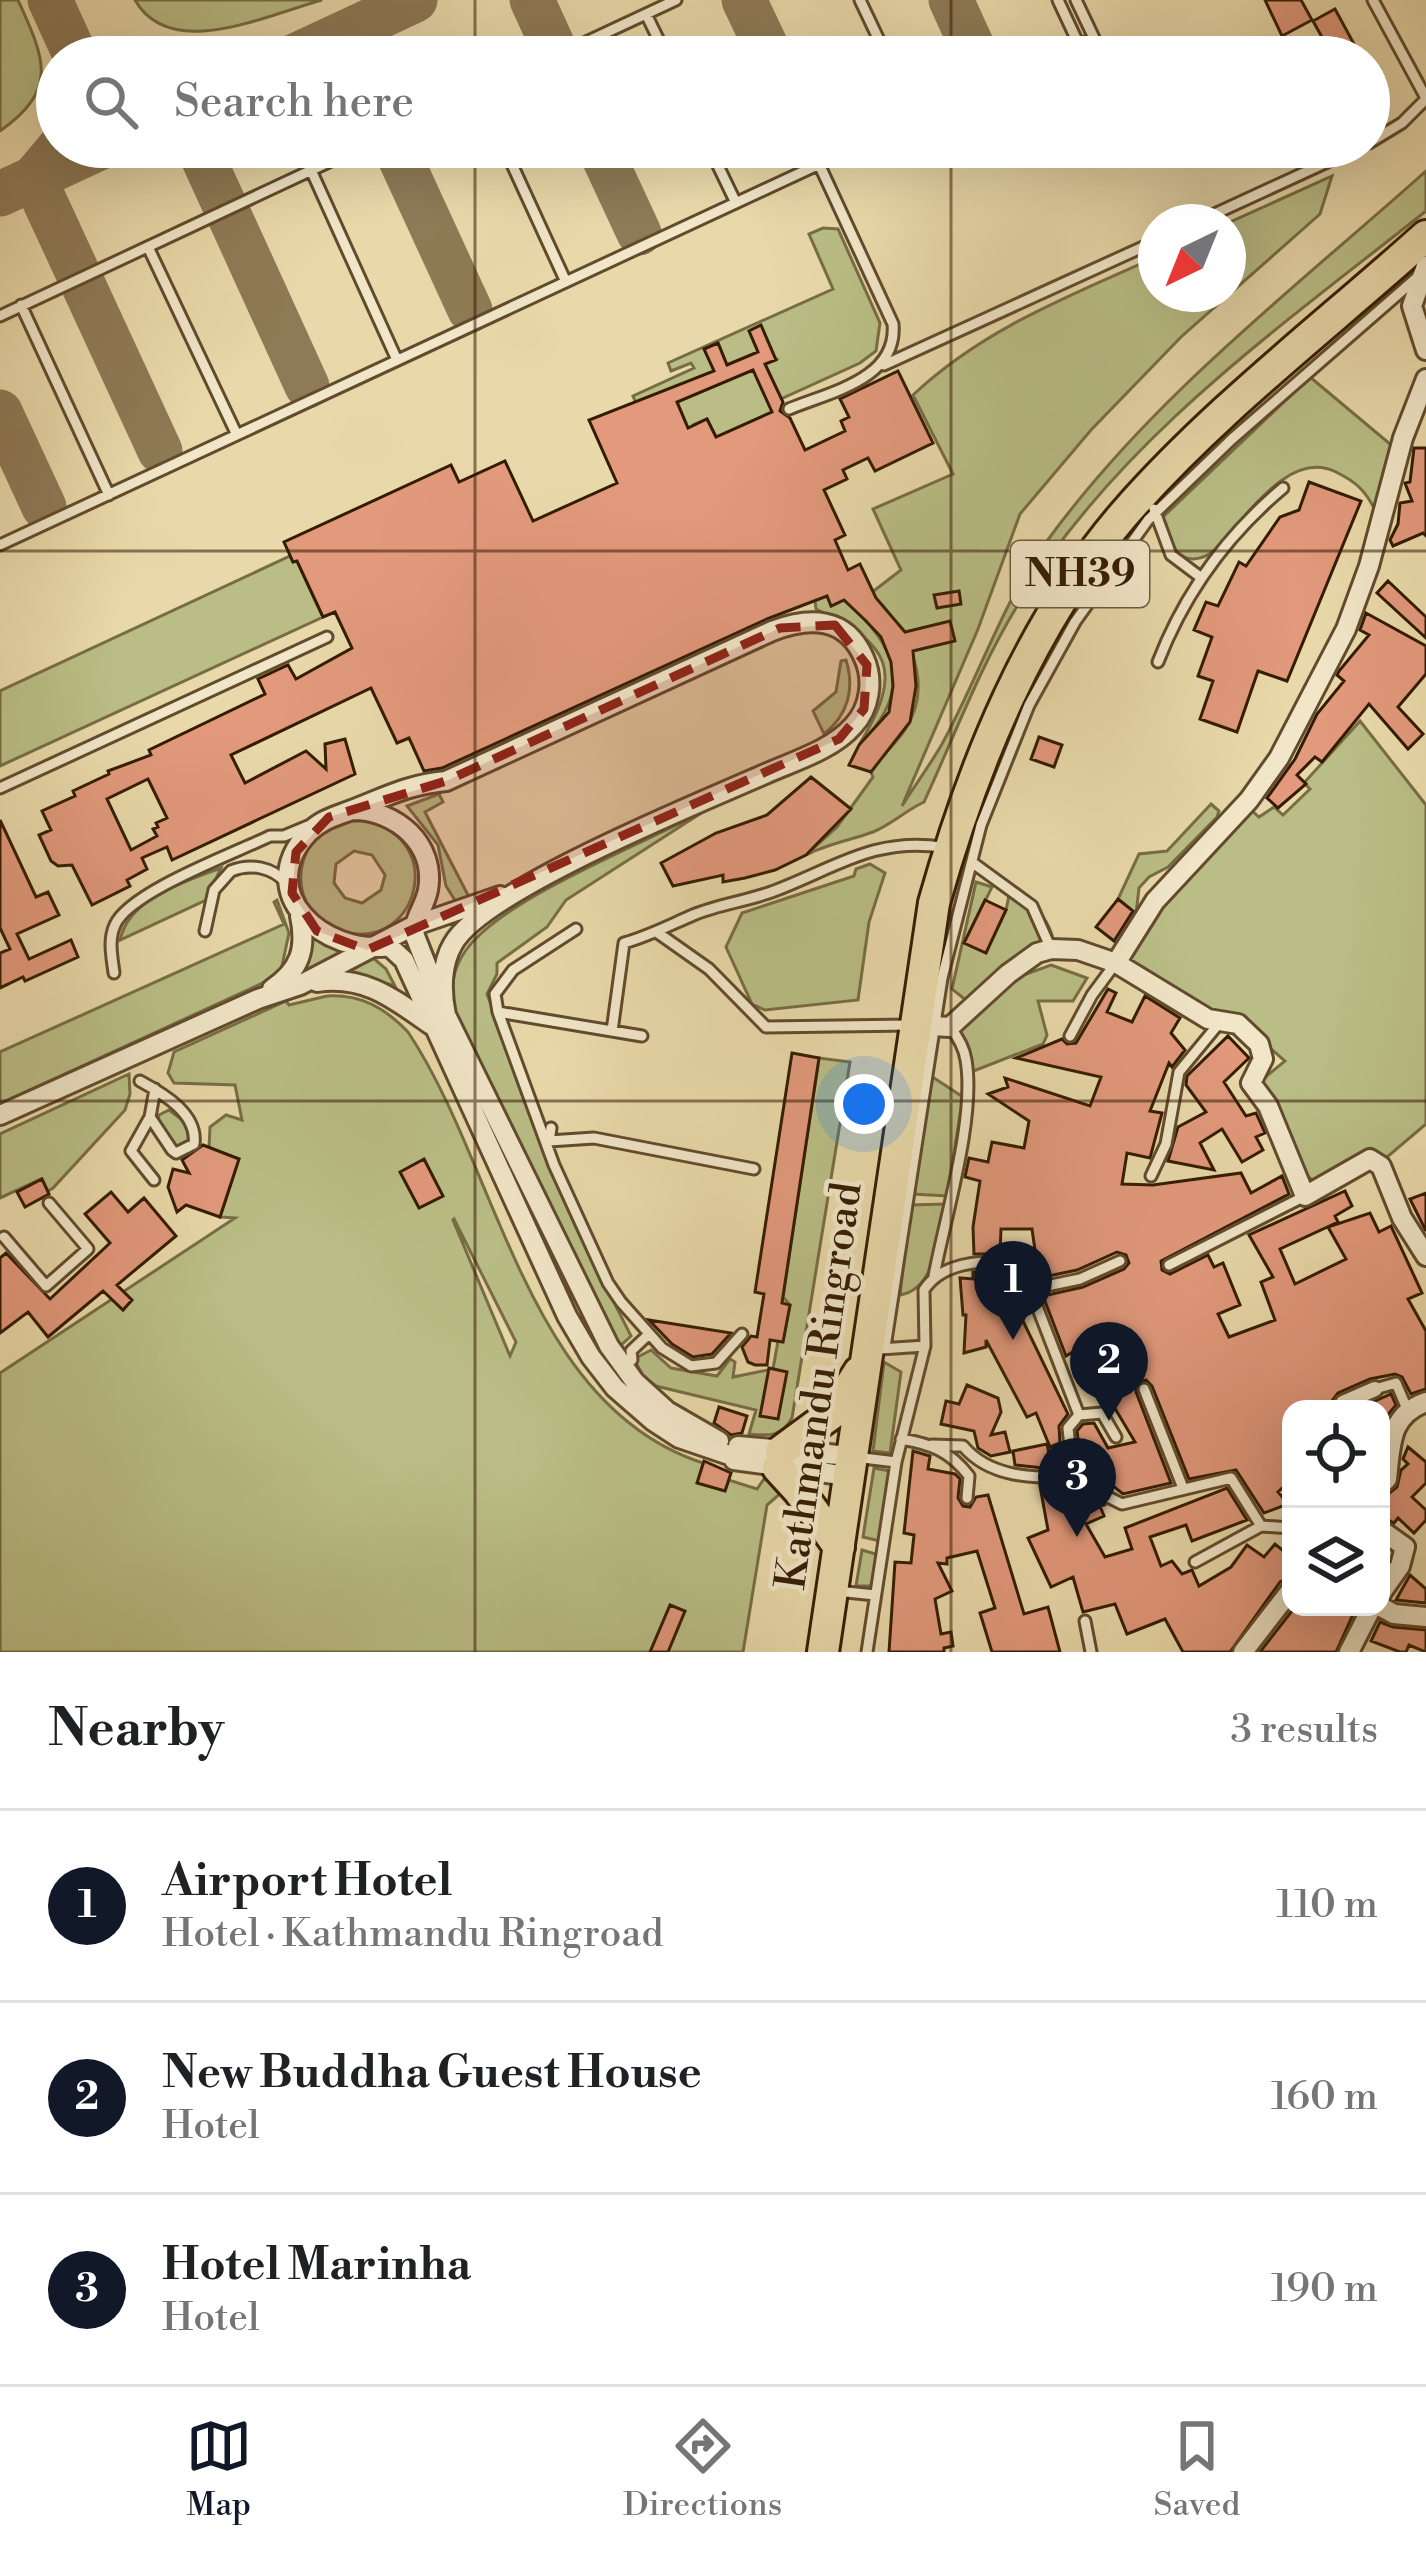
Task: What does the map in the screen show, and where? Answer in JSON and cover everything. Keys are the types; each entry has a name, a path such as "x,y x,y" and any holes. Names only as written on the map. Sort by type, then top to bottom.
{"highway":[{"name":"Kathmandu Ringroad","path":"823,1652 849,1466 877,1350 933,1026 934,902 961,856 991,738 1045,630 1087,562 1149,504 1224,413 1426,236"},
{"path":"839,1547 779,1460 834,1412 877,1350"}],"street":[{"path":"1425,269 1412,306 1426,349"},
{"path":"1116,963 1155,901 1249,800 1279,758 1346,629 1369,566 1403,438 1426,379"},
{"path":"300,986 413,926 526,886 839,739 853,727 868,699 867,665 855,642 826,621 780,628 446,781 411,784 349,812"},
{"path":"258,999 299,963 304,943 291,874 296,852 310,831 328,817 364,810 389,817 408,830 422,849 429,883 413,926 439,1020"},
{"path":"439,1020 453,944 472,923 526,886"},
{"path":"295,903 316,931 337,942 367,950 389,946 404,960 439,1020 562,1304 591,1357 616,1388 679,1438 779,1460 849,1466"},
{"path":"933,1026 1037,953 1078,950 1116,963 1208,1019 1238,1024 1259,1044 1263,1059 1251,1083 1268,1106 1305,1196 1370,1159 1381,1166 1402,1218 1426,1256"},
{"path":"0,1115 258,999 300,986 334,980 360,982 439,1020"},
{"path":"1348,1400 1375,1389"},
{"path":"1390,1450 1392,1430 1411,1410"},
{"path":"1390,1536 1405,1547 1390,1580"},
{"path":"1244,1652 1282,1602"},
{"path":"1390,1612 1426,1617"},
{"path":"1349,1652 1367,1616"}],"lane":[{"path":"599,36 676,0"},
{"path":"860,0 877,36"},
{"path":"1058,0 1075,36"},
{"path":"1076,0 1093,36"},
{"path":"1373,0 1426,99 1390,130"},
{"path":"646,14 657,36"},
{"path":"0,316 315,168"},
{"path":"513,168 566,282"},
{"path":"719,168 736,203"},
{"path":"0,544 810,168"},
{"path":"821,168 893,324 894,338 884,364"},
{"path":"1236,204 1314,168"},
{"path":"311,170 397,360"},
{"path":"148,247 237,435"},
{"path":"789,409 1138,249"},
{"path":"1199,576 1166,547 1149,504 1232,439 1425,269"},
{"path":"22,305 109,495"},
{"path":"1158,662 1199,576 1283,488"},
{"path":"0,788 327,637"},
{"path":"114,973 113,928 133,902 270,836 284,836 328,817"},
{"path":"612,1031 624,943 658,933 694,914 771,892 875,850 908,842 961,856 1032,906 1052,949"},
{"path":"205,931 214,890 238,868 259,868 278,875 295,903"},
{"path":"576,929 513,970 495,994 554,1166 608,1283 649,1334 678,1360 706,1367 726,1355 742,1334"},
{"path":"658,933 709,969 766,1027 933,1026 960,1040 967,1062 965,1103 934,1276 925,1290 925,1346 896,1462 866,1652"},
{"path":"1070,1036 1116,963"},
{"path":"498,1012 642,1036"},
{"path":"1151,1176 1166,1144 1179,1072 1222,1020"},
{"path":"140,1081 187,1116 195,1130 194,1144 176,1153 150,1117"},
{"path":"154,1180 130,1151 150,1117 155,1089"},
{"path":"551,1128 549,1141 594,1138 754,1169"},
{"path":"1169,1265 1305,1196"},
{"path":"4,1237 46,1286 88,1249 49,1203"},
{"path":"1032,1289 1080,1279 1120,1261"},
{"path":"934,1276 981,1263 1028,1269 1079,1415"},
{"path":"632,1360 632,1351 649,1334"},
{"path":"877,1350 925,1346"},
{"path":"1375,1389 1396,1383 1411,1410"},
{"path":"1144,1389 1183,1488"},
{"path":"1073,1478 1068,1428 1079,1415 1102,1413 1116,1437"},
{"path":"901,1439 963,1446 980,1465 1036,1478 1098,1480 1108,1497 1121,1504 1231,1478 1261,1526"},
{"path":"932,1444 969,1476 967,1498"},
{"path":"849,1466 896,1462"},
{"path":"1196,1562 1261,1526 1282,1527"},
{"path":"832,1591 875,1595"},
{"path":"1084,1621 1091,1652"}],"highlighted area":[{"path":"835,625 867,665 864,709 839,739 367,950 317,931 292,893 296,852 329,817 446,781 780,628"}],"green space":[{"path":"0,0 18,0 36,42 36,92 19,116 0,131"},
{"path":"135,0 322,0 248,23 195,31 171,28 151,18"},
{"path":"1426,171 1426,211 1205,389 1104,489 1059,544 992,651 924,802 873,832 806,855 837,827 915,710 918,691 912,655 895,622 871,593 901,570 873,509 953,474 913,395 998,333 1138,265 1138,312 1209,312 1091,430 1020,514 978,629 902,806 942,744 1003,616 1047,541 1132,439 1226,346"},
{"path":"1332,176 1320,214 1246,279 1246,215"},
{"path":"838,229 880,323 876,351 781,399 772,412 716,437 707,419 693,425 696,447 677,402 776,359 758,352 727,365 718,343 705,348 714,371 647,400 662,462 633,396 694,368 691,363 671,371 668,363 833,289 809,234"},
{"path":"1310,377 1396,449 1375,510 1359,487 1336,472 1318,467 1300,470 1266,493 1211,553 1194,559 1179,554 1163,517"},
{"path":"290,556 297,561 323,617 0,766 0,691"},
{"path":"827,595 832,606 844,600 863,617 877,634 893,670 888,706 859,745 882,697 882,662 860,634 816,609 815,601"},
{"path":"846,660 847,701 824,734 813,711 836,692 841,661"},
{"path":"1360,721 1426,805 1426,1124 1386,1158 1318,1183 1303,1174 1258,1083 1285,1061 1230,1013 1210,1014 1127,958 1154,912 1249,808 1259,817 1274,807 1283,815 1310,789 1304,783"},
{"path":"439,794 443,802 425,812 469,897 456,902 446,886 438,845 407,806"},
{"path":"1211,804 1219,811 1217,817 1168,867 1139,888 1136,914 1118,899 1139,854 1167,851"},
{"path":"706,810 566,900 547,927 497,963 487,994 574,1223 631,1336 620,1346 454,1012 453,979 466,950 511,911"},
{"path":"367,821 392,832 407,848 414,868 414,889 406,908 392,924 373,933 349,933 326,924 310,909 302,890 301,870 308,850 321,834 341,824","holes":["354,851 372,855 385,875 381,890 362,903 345,898 334,883 336,864"]},
{"path":"870,864 885,873 869,922 858,1000 765,1010 752,1004 726,947 742,913 854,876 856,869"},
{"path":"221,868 206,900 120,940 125,925 146,902"},
{"path":"976,882 992,887 965,942 986,952 1010,891 1036,909 1052,935 967,1001 952,989"},
{"path":"277,900 289,933 280,975 0,1104 0,1052 284,924"},
{"path":"312,937 348,952 301,975"},
{"path":"372,957 386,969 395,986 343,971"},
{"path":"1051,965 1087,978 1073,1001 1038,1001 1047,1035 1043,1044 971,1072 953,1026 1018,977"},
{"path":"327,996 351,997 381,1010 408,1032 440,1087 523,1277 556,1337 595,1391 643,1434 703,1463 698,1483 725,1491 729,1480 757,1489 764,1479 790,1485 767,1505 743,1652 0,1652 0,1373 235,1218 220,1217 239,1159 209,1148 210,1127 226,1115 242,1120 235,1085 174,1083 168,1073 174,1052 286,1001 289,1005","holes":["454,1219 516,1342 510,1356"]},
{"path":"819,1058 850,1062 792,1418 774,1434 749,1434 756,1410 656,1386 643,1376 634,1359 651,1350 671,1368 717,1376 730,1359 735,1362 733,1377 773,1369 790,1305 783,1297"},
{"path":"129,1074 125,1110 53,1188 48,1191 41,1179 0,1198 0,1134"},
{"path":"931,1076 963,1097 947,1196 913,1194"},
{"path":"169,1110 185,1122 191,1141 177,1151 158,1121"},
{"path":"945,1204 929,1271 912,1291 900,1295 910,1205"},
{"path":"884,1362 901,1372 890,1453 873,1451"},
{"path":"874,1468 895,1472 884,1542 863,1537"},
{"path":"862,1550 879,1555 874,1586 856,1586"}],"building":[{"path":"1265,0 1301,0 1312,20 1282,36"},
{"path":"1335,9 1350,36 1321,36 1313,21"},
{"path":"761,325 776,360 765,364 783,402 780,411 790,418 805,450 845,431 841,421 849,417 840,399 898,371 933,443 875,471 868,458 843,470 847,479 824,490 845,535 835,540 848,570 860,564 876,598 905,632 950,621 955,641 913,651 916,686 910,722 871,772 849,765 859,745 889,712 891,662 881,637 866,621 844,600 831,606 827,596 442,768 424,771 409,738 397,743 371,688 231,755 245,783 306,751 326,769 325,744 345,739 355,774 172,860 167,847 142,858 147,869 127,880 130,886 92,905 72,865 58,866 51,861 39,835 51,830 42,811 75,796 73,791 108,771 151,755 149,750 265,694 258,679 288,665 296,679 352,648 335,612 323,617 284,542 451,465 459,482 505,461 533,521 617,483 589,420 714,371 704,349 718,343 727,365 758,352 749,331","holes":["753,370 772,412 716,437 707,419 688,428 677,402","148,779 167,818 156,823 157,836 131,850 107,799"]},
{"path":"1414,448 1426,448 1426,536 1423,533 1393,546 1390,540 1400,503 1412,501 1405,483 1410,482"},
{"path":"1309,482 1361,501 1287,681 1258,671 1237,732 1200,719 1213,681 1198,676 1212,637 1194,630 1206,602 1218,606 1239,562 1246,566 1280,517 1299,510"},
{"path":"1388,581 1426,617 1426,638 1377,593"},
{"path":"959,591 961,604 937,608 934,595"},
{"path":"1366,613 1426,646 1426,674 1398,707 1423,734 1408,749 1369,704 1322,762 1315,757 1297,775 1306,784 1278,808 1267,798 1295,759 1317,714 1344,681 1339,671 1369,635 1360,630"},
{"path":"1039,737 1062,745 1054,767 1031,759"},
{"path":"811,777 851,809 806,855 745,878 723,882 723,875 673,886 661,863 716,833 767,815"},
{"path":"0,820 36,897 48,892 59,915 17,934 29,959 71,940 78,957 0,988 0,953 10,949 0,928"},
{"path":"1118,899 1133,911 1114,941 1096,927"},
{"path":"985,900 1006,910 986,953 964,943"},
{"path":"1108,989 1116,993 1107,1012 1132,1022 1145,996 1180,1018 1171,1033 1185,1050 1172,1067 1169,1063 1150,1111 1162,1113 1150,1158 1127,1153 1122,1184 1153,1185 1241,1173 1251,1193 1282,1176 1289,1194 1161,1261 1162,1270 1170,1274 1208,1255 1214,1267 1223,1263 1240,1305 1218,1314 1229,1337 1275,1320 1261,1282 1273,1277 1249,1235 1345,1191 1352,1206 1335,1216 1338,1222 1280,1249 1295,1284 1346,1259 1328,1227 1370,1213 1379,1232 1391,1226 1422,1293 1408,1299 1426,1331 1426,1389 1411,1394 1395,1374 1370,1379 1333,1400 1282,1400 1282,1488 1278,1492 1282,1506 1264,1513 1236,1470 1189,1479 1146,1380 1138,1383 1136,1392 1171,1483 1123,1494 1092,1469 1086,1443 1079,1447 1077,1431 1083,1424 1094,1423 1108,1448 1135,1442 1079,1348 1066,1356 1043,1296 1083,1287 1124,1269 1129,1263 1126,1255 1117,1252 1077,1270 1039,1278 1032,1229 1001,1229 1000,1254 974,1254 980,1181 965,1177 969,1158 988,1162 992,1142 1024,1148 1029,1121 988,1094 1008,1087 1005,1078 1090,1106 1101,1077 1016,1058 1062,1039 1076,1043"},
{"path":"1228,1036 1249,1058 1224,1082 1246,1116 1256,1113 1265,1133 1256,1137 1263,1150 1242,1162 1222,1129 1200,1143 1214,1170 1168,1161 1178,1127 1206,1112 1186,1085 1187,1076"},
{"path":"792,1053 819,1058 782,1303 790,1305 783,1342 770,1340 767,1365 755,1365 748,1362 742,1347 751,1336 757,1337 764,1294 755,1292"},
{"path":"203,1145 239,1159 220,1217 186,1205 177,1212 168,1187 173,1169 189,1173 182,1160"},
{"path":"424,1159 443,1196 419,1208 400,1172"},
{"path":"42,1179 49,1194 25,1207 17,1192"},
{"path":"111,1192 128,1212 144,1198 176,1236 117,1285 132,1300 123,1310 103,1291 48,1337 28,1312 0,1333 0,1258 6,1253 50,1299 110,1243 85,1214"},
{"path":"1426,1193 1426,1231 1410,1199"},
{"path":"973,1272 1020,1276 1023,1289 1009,1292 1068,1414 1059,1426 1060,1443 1050,1447 1036,1413 1027,1417 986,1340 986,1347 964,1353 966,1315 960,1278 973,1279"},
{"path":"649,1320 731,1333 712,1354 693,1357"},
{"path":"769,1368 787,1372 778,1419 760,1416"},
{"path":"967,1385 998,1398 1001,1412 991,1435 1005,1432 1010,1452 991,1456 978,1448 974,1431 941,1424 946,1401 959,1404"},
{"path":"1391,1394 1396,1405 1390,1412 1390,1400 1377,1400"},
{"path":"719,1407 747,1416 742,1433 731,1435 714,1423"},
{"path":"1047,1444 1052,1469 1015,1465 1013,1451"},
{"path":"1408,1447 1426,1462 1426,1483 1412,1497 1426,1510 1426,1520 1414,1533 1398,1518 1390,1521 1390,1493 1408,1464 1403,1459"},
{"path":"913,1451 930,1456 928,1469 960,1479 958,1498 963,1506 970,1507 976,1497 988,1495 1024,1614 1048,1607 1060,1652 992,1652 980,1613 995,1608 977,1551 947,1558 947,1564 938,1563 952,1591 935,1599 941,1634 951,1632 953,1646 944,1652 889,1652 895,1562 911,1563 914,1535 904,1533"},
{"path":"704,1461 731,1473 725,1491 697,1483"},
{"path":"1040,1486 1088,1487 1104,1505 1100,1506 1104,1516 1086,1524 1105,1557 1132,1549 1125,1528 1227,1488 1247,1520 1192,1541 1186,1525 1150,1537 1161,1566 1172,1561 1182,1574 1192,1570 1199,1586 1231,1567 1247,1545 1264,1557 1275,1544 1282,1550 1282,1581 1230,1652 1183,1652 1165,1619 1127,1634 1115,1604 1083,1612 1073,1577 1051,1587 1028,1538 1048,1530"},
{"path":"1410,1575 1426,1589 1426,1603 1396,1600"},
{"path":"670,1605 685,1611 668,1652 650,1652"},
{"path":"1288,1616 1352,1616 1336,1652 1260,1652"},
{"path":"1380,1622 1426,1630 1426,1652 1409,1645 1406,1652 1400,1652 1371,1641"}],"taxiway":[{"path":"50,0 66,36"},
{"path":"338,36 415,0"},
{"path":"532,0 548,36"},
{"path":"744,0 761,36"},
{"path":"951,0 967,36"},
{"path":"42,168 34,178 160,451"},
{"path":"0,194 56,168"},
{"path":"208,168 307,386"},
{"path":"405,168 470,310"},
{"path":"609,168 639,233"},
{"path":"0,412 44,507"}],"place":[{"name":"Airport Hotel","path":"1013,1340"},
{"name":"New Buddha Guest House","path":"1109,1421"},
{"name":"Hotel Marinha","path":"1077,1537"}]}
